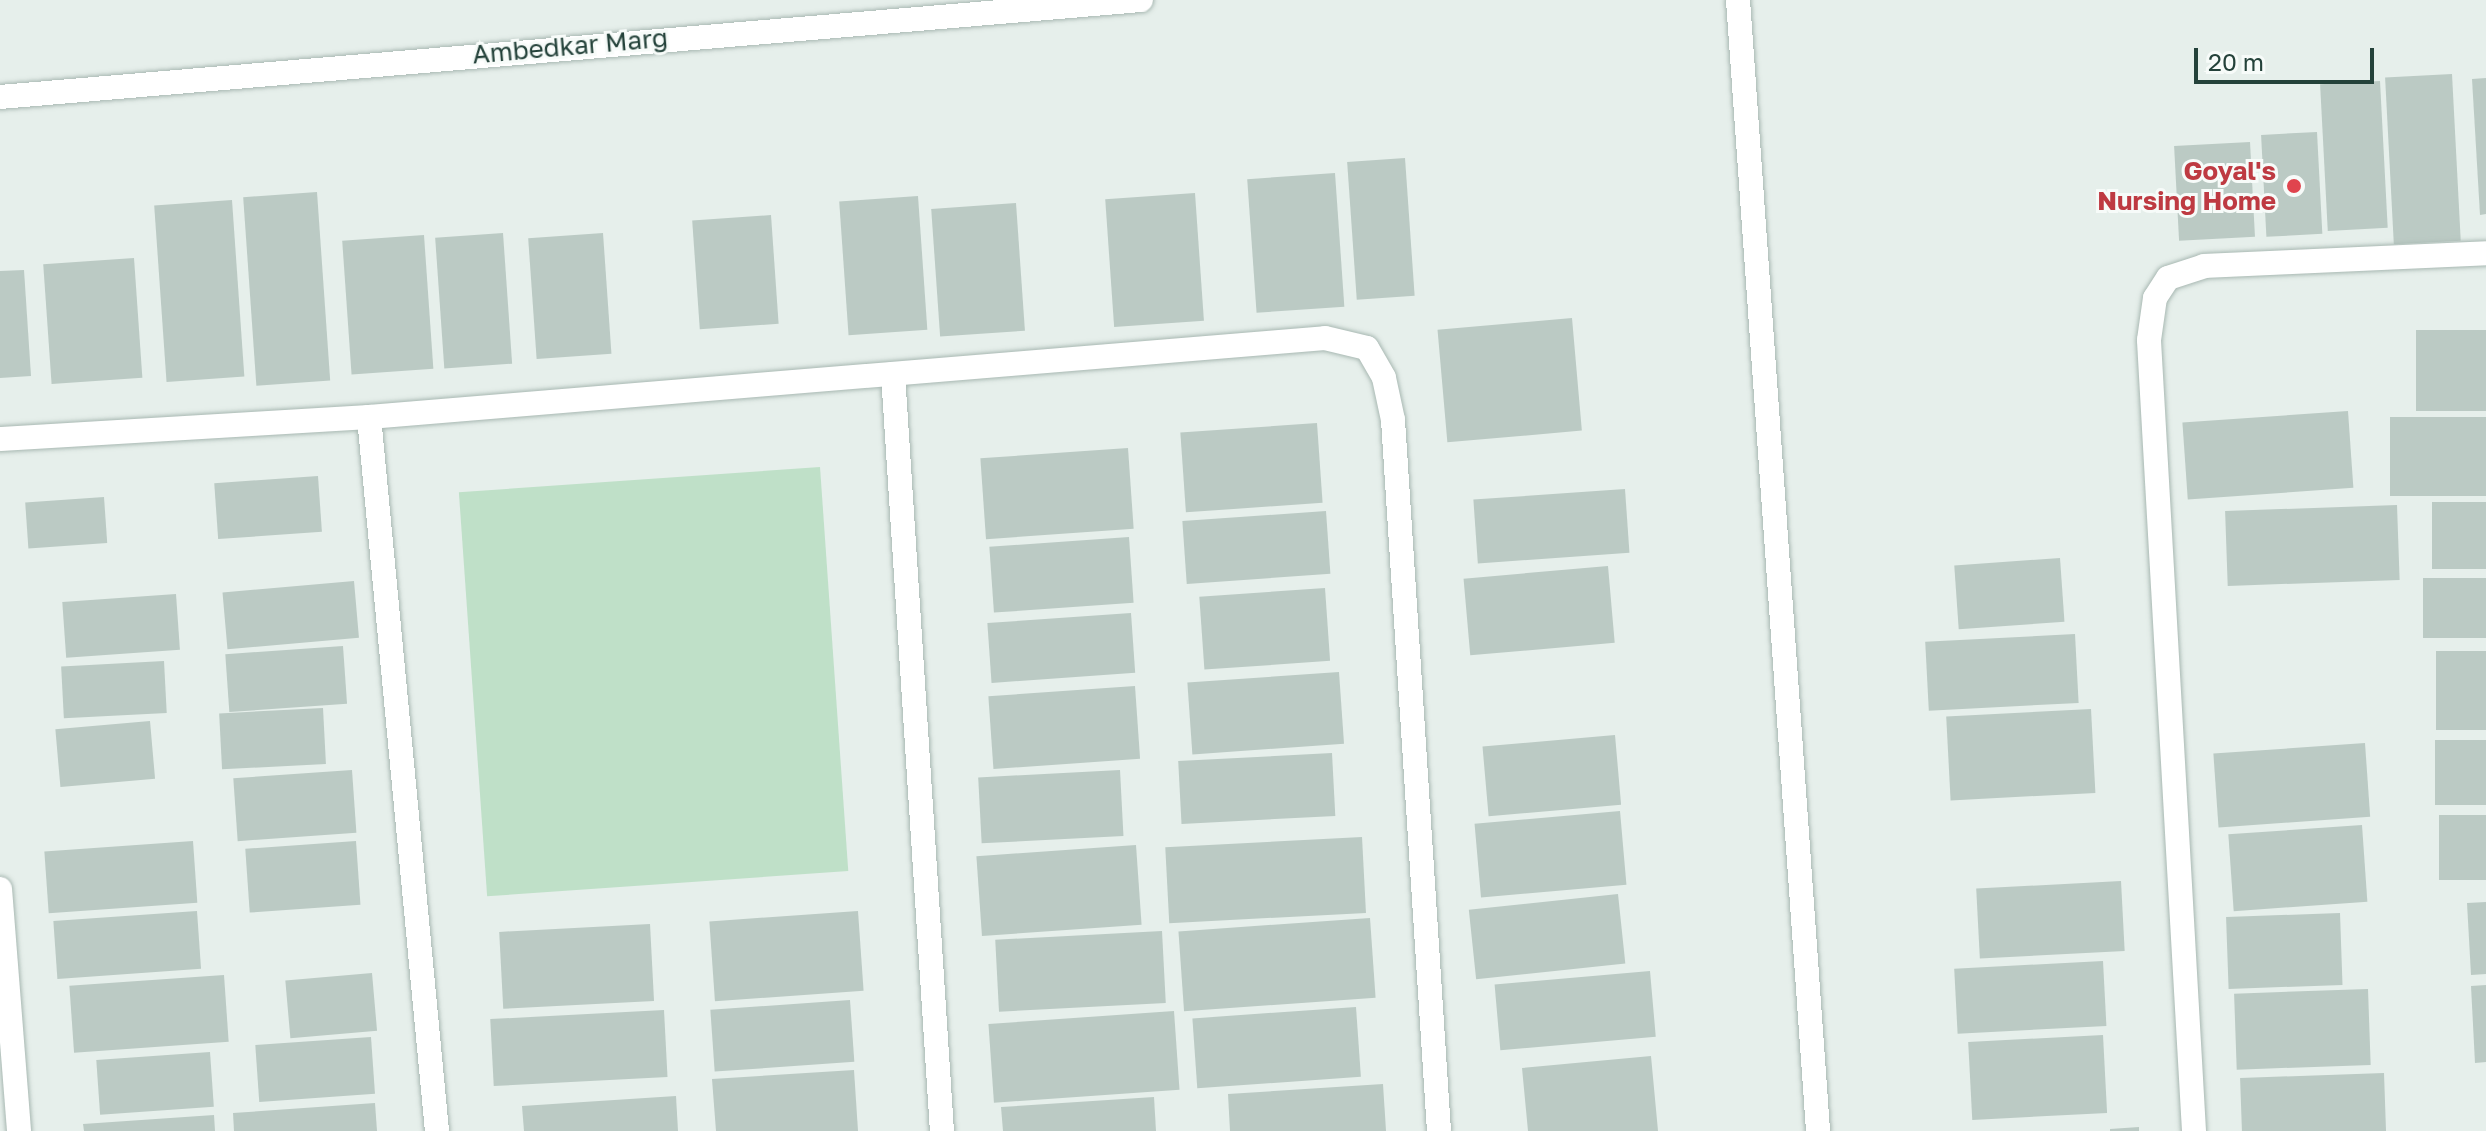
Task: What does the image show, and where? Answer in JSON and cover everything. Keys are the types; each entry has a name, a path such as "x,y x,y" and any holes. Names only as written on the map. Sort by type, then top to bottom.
{"street":[{"name":"Ambedkar Marg","path":"0,97 1141,0"},
{"path":"1738,0 1818,1131"},
{"path":"2194,1131 2149,340 2155,298 2168,278 2204,266 2486,253"},
{"path":"0,439 369,417 1325,338 1367,348 1384,378 1393,420 1439,1131"},
{"path":"893,374 942,1131"},
{"path":"369,417 437,1131"},
{"path":"0,889 19,1131"}],"green space":[{"path":"820,467 848,871 487,896 459,492"}],"building":[{"path":"2452,74 2461,241 2394,244 2385,78"},
{"path":"2486,78 2486,214 2480,215 2472,79"},
{"path":"2380,81 2388,228 2328,231 2320,84"},
{"path":"2317,132 2322,234 2266,237 2261,135"},
{"path":"2250,142 2255,237 2179,241 2174,146"},
{"path":"1405,158 1415,296 1357,300 1347,162"},
{"path":"1335,173 1344,307 1257,313 1247,179"},
{"path":"317,192 330,381 256,386 243,197"},
{"path":"1195,193 1204,321 1114,327 1105,199"},
{"path":"918,196 927,330 849,335 839,202"},
{"path":"232,200 244,377 167,382 154,205"},
{"path":"1016,203 1025,331 940,337 931,209"},
{"path":"771,215 779,324 700,329 692,221"},
{"path":"503,233 512,364 444,368 435,238"},
{"path":"603,233 611,354 537,359 528,238"},
{"path":"424,235 433,369 352,374 342,241"},
{"path":"134,258 142,378 52,384 43,264"},
{"path":"24,270 31,376 0,378 0,271"},
{"path":"1572,318 1582,431 1447,442 1438,330"},
{"path":"2416,330 2486,330 2486,411 2416,411"},
{"path":"2348,411 2353,488 2188,499 2182,423"},
{"path":"2390,417 2486,417 2486,496 2390,496"},
{"path":"1317,423 1323,503 1186,512 1180,433"},
{"path":"1128,448 1134,529 986,539 980,458"},
{"path":"318,476 322,532 218,539 214,483"},
{"path":"1625,489 1629,553 1478,563 1473,500"},
{"path":"104,497 107,543 28,548 25,503"},
{"path":"2432,502 2486,502 2486,569 2432,569"},
{"path":"2397,505 2400,580 2228,586 2225,511"},
{"path":"1326,511 1330,574 1187,584 1182,521"},
{"path":"1129,537 1134,603 994,613 989,547"},
{"path":"2060,558 2064,622 1959,629 1954,565"},
{"path":"1608,566 1615,643 1470,655 1464,579"},
{"path":"2423,578 2486,578 2486,638 2423,638"},
{"path":"354,581 359,638 227,649 223,593"},
{"path":"1325,588 1330,661 1204,670 1199,597"},
{"path":"176,594 180,650 66,658 62,602"},
{"path":"1131,613 1135,673 992,683 987,623"},
{"path":"2075,634 2079,703 1929,711 1925,642"},
{"path":"343,646 347,704 229,712 225,654"},
{"path":"2436,651 2486,651 2486,730 2436,730"},
{"path":"164,661 167,713 64,718 61,666"},
{"path":"1339,672 1344,744 1192,754 1187,683"},
{"path":"1135,686 1140,759 993,769 988,696"},
{"path":"323,708 326,764 222,769 219,713"},
{"path":"2091,709 2095,793 1951,800 1946,717"},
{"path":"150,721 155,779 60,787 55,729"},
{"path":"1615,735 1621,805 1489,816 1483,747"},
{"path":"2435,740 2486,740 2486,805 2435,805"},
{"path":"2365,743 2370,817 2219,827 2213,754"},
{"path":"1332,753 1335,816 1182,824 1178,761"},
{"path":"352,770 356,833 238,841 233,778"},
{"path":"1120,770 1123,836 982,843 978,777"},
{"path":"1620,811 1626,885 1481,897 1475,824"},
{"path":"2439,815 2486,815 2486,880 2439,880"},
{"path":"2362,825 2367,902 2234,911 2228,834"},
{"path":"1362,837 1366,913 1169,923 1165,847"},
{"path":"193,841 197,903 49,913 44,851"},
{"path":"356,841 360,905 250,913 245,849"},
{"path":"1136,845 1142,925 982,936 976,856"},
{"path":"2121,881 2125,951 1980,958 1976,889"},
{"path":"1618,894 1625,964 1476,979 1469,910"},
{"path":"2486,902 2486,974 2471,975 2467,903"},
{"path":"197,911 201,969 57,979 53,921"},
{"path":"858,911 864,991 715,1001 709,921"},
{"path":"2340,913 2343,985 2229,989 2226,917"},
{"path":"1370,918 1376,998 1184,1011 1178,931"},
{"path":"650,924 654,1001 503,1009 499,932"},
{"path":"1162,931 1166,1003 999,1012 995,940"},
{"path":"2103,961 2106,1026 1958,1034 1954,969"},
{"path":"1650,971 1656,1037 1500,1050 1495,985"},
{"path":"372,973 377,1031 290,1038 285,981"},
{"path":"224,975 229,1042 74,1053 69,986"},
{"path":"2486,985 2486,1062 2475,1063 2471,986"},
{"path":"2368,989 2371,1065 2237,1070 2234,994"},
{"path":"850,1000 854,1062 715,1072 710,1010"},
{"path":"1356,1007 1361,1077 1197,1088 1192,1018"},
{"path":"664,1010 668,1077 494,1086 490,1019"},
{"path":"1174,1011 1180,1090 994,1103 988,1024"},
{"path":"2103,1035 2107,1113 1972,1120 1968,1042"},
{"path":"371,1037 375,1094 259,1102 255,1045"},
{"path":"210,1052 214,1107 100,1115 96,1060"},
{"path":"1651,1056 1658,1131 1528,1131 1522,1068"},
{"path":"854,1070 858,1131 716,1131 712,1079"},
{"path":"2384,1073 2386,1131 2242,1131 2240,1078"},
{"path":"1383,1084 1386,1131 1230,1131 1228,1094"},
{"path":"676,1096 678,1131 524,1131 522,1106"},
{"path":"1154,1097 1156,1131 1003,1131 1001,1107"},
{"path":"375,1103 377,1131 234,1131 233,1113"},
{"path":"214,1115 215,1131 84,1131 83,1124"},
{"path":"2139,1127 2139,1131 2110,1131 2110,1129"}],"place":[{"name":"Goyal's Nursing Home","path":"2294,186"}]}
